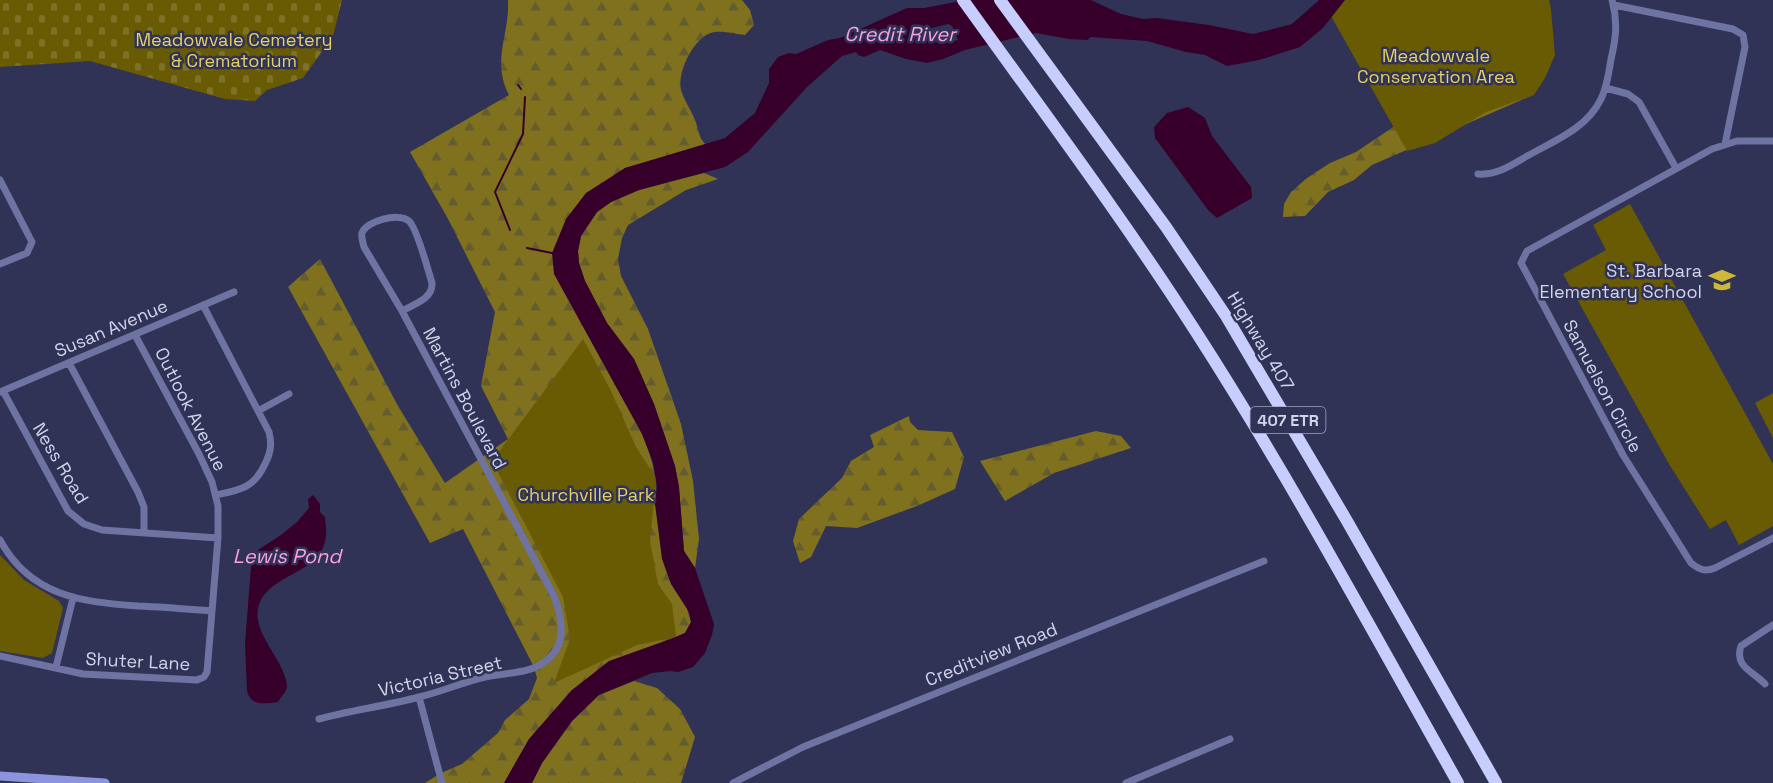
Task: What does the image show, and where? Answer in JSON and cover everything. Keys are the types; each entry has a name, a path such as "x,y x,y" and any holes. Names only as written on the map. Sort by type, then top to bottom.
{"highway":[{"name":"407 ETR","path":"963,0 1120,218 1197,332 1307,514 1458,783"},
{"name":"Highway 407","path":"1000,0 1166,227 1226,316 1496,783"}],"street":[{"path":"1479,174 1499,171 1570,133 1592,114 1605,88 1616,36 1617,24 1613,3 1733,28 1743,35 1745,47 1725,144"},
{"path":"1605,88 1626,93 1639,102 1676,168"},
{"name":"Samuelson Circle","path":"1773,141 1737,141 1712,149 1527,251 1521,263 1623,455 1691,563 1706,571 1773,538"},
{"path":"0,180 32,242 27,253 0,264"},
{"name":"Martins Boulevard","path":"402,311 428,296 432,290 432,282 412,224 400,216 391,216 363,231 362,239 366,251 402,311 554,596 560,612 562,630 558,645 547,660"},
{"name":"Susan Avenue","path":"2,392 234,292"},
{"path":"203,305 269,432 272,444 261,473 255,481 246,487 216,495"},
{"name":"Outlook Avenue","path":"135,335 199,454 216,495 218,537 207,672 204,677"},
{"path":"69,363 138,492 144,507 144,533"},
{"name":"Ness Road","path":"2,392 68,511 84,524 144,533 218,537"},
{"path":"258,411 289,394"},
{"path":"1,543 25,572 49,587 74,598 93,602 212,611"},
{"name":"Creditview Road","path":"733,783 803,747 1264,561"},
{"path":"56,667 74,598"},
{"path":"1765,684 1741,663 1738,655 1741,646 1773,625"},
{"name":"Shuter Lane","path":"0,656 83,674 197,680 204,677"},
{"name":"Victoria Street","path":"319,719 419,697 486,677 522,673 547,660"},
{"path":"419,697 442,783"},
{"path":"1126,783 1230,739"},
{"path":"0,776 105,783"}],"green space":[{"name":"Meadowvale Cemetery & Crematorium","path":"0,0 342,0 333,36 303,78 267,90 255,101 225,99 90,61 0,67"},
{"path":"508,0 742,0 750,10 754,25 745,35 721,32 708,34 691,51 681,75 681,90 706,145 625,168 613,176 552,253 646,443 655,477 655,504 691,622 685,633 648,648 572,690 529,739 504,783 425,783 462,764 498,733 505,720 529,699 537,678 534,667 463,529 430,543 288,287 320,259 398,406 445,483 508,439 481,386 495,312 447,217 410,152 509,95 504,82 501,59"},
{"name":"Meadowvale Conservation Area","path":"1322,0 1549,0 1555,55 1545,78 1534,95 1486,112 1435,143 1407,151"},
{"path":"1533,95 1372,165 1354,180 1328,192 1305,216 1283,217 1284,204 1291,192 1307,178 1330,163 1356,152 1417,111"},
{"path":"704,173 718,179 686,190 628,225 622,238 618,259 621,276 648,329 681,424 693,481 699,539 695,568 684,551 675,466 654,404 634,359 607,323 585,281 578,251 581,236 597,212 611,202 639,190"},
{"path":"1630,204 1773,464 1773,526 1739,545 1726,520 1710,529 1669,464 1563,274 1606,250 1593,225"},
{"name":"Churchville Park","path":"583,339 611,391 636,447 656,478 650,541 658,584 672,604 676,637 637,645 554,683 570,639 563,597 492,461"},
{"path":"1773,393 1773,438 1755,403"},
{"path":"909,416 910,422 918,430 952,432 964,457 955,489 857,528 826,526 811,557 800,563 793,541 799,519 842,478 851,461 874,447 870,435"},
{"path":"1096,431 1121,436 1131,448 1054,473 1005,501 980,461"},
{"path":"0,555 24,580 59,601 63,608 52,653 43,658 0,651"},
{"path":"634,681 657,688 680,709 695,737 681,783 532,783 542,763 572,721 599,695"}],"water":[{"name":"Credit River","path":"966,0 1091,0 1121,14 1143,19 1157,18 1209,25 1253,34 1292,24 1319,0 1345,0 1323,28 1300,47 1259,60 1227,66 1205,55 1147,41 1090,37 1088,40 1069,39 1036,33 965,50 927,63 880,50 864,57 856,52 842,56 807,87 748,152 725,167 639,190 611,202 597,212 581,236 578,251 579,263 585,281 607,323 634,359 654,404 675,466 684,551 695,568 714,624 705,653 693,667 678,672 652,673 599,695 572,721 542,763 532,783 504,783 529,739 572,690 609,661 685,633 691,622 689,612 671,584 662,559 655,504 657,486 653,462 642,434 554,274 552,253 566,219 586,193 625,168 725,138 755,113 769,83 769,69 778,57 789,53 796,54 828,40 840,38 907,8 924,8","holes":["948,24 952,26 958,40 940,44 924,36 922,31 925,27 932,28"]},
{"path":"1188,107 1205,118 1212,136 1251,187 1252,198 1217,218 1208,210 1155,138 1154,127 1167,113"},
{"name":"Lewis Pond","path":"313,495 320,504 320,512 325,517 326,533 323,548 306,566 265,594 259,605 259,626 281,666 287,686 278,702 255,702 247,691 245,643 251,567 258,550 297,522 309,508 308,499"}],"waterway":[{"path":"518,85 521,89"},
{"path":"510,230 495,192 523,134 525,97"},
{"path":"527,248 552,253"}],"place":[{"name":"St. Barbara Elementary School","path":"1722,280"}]}
